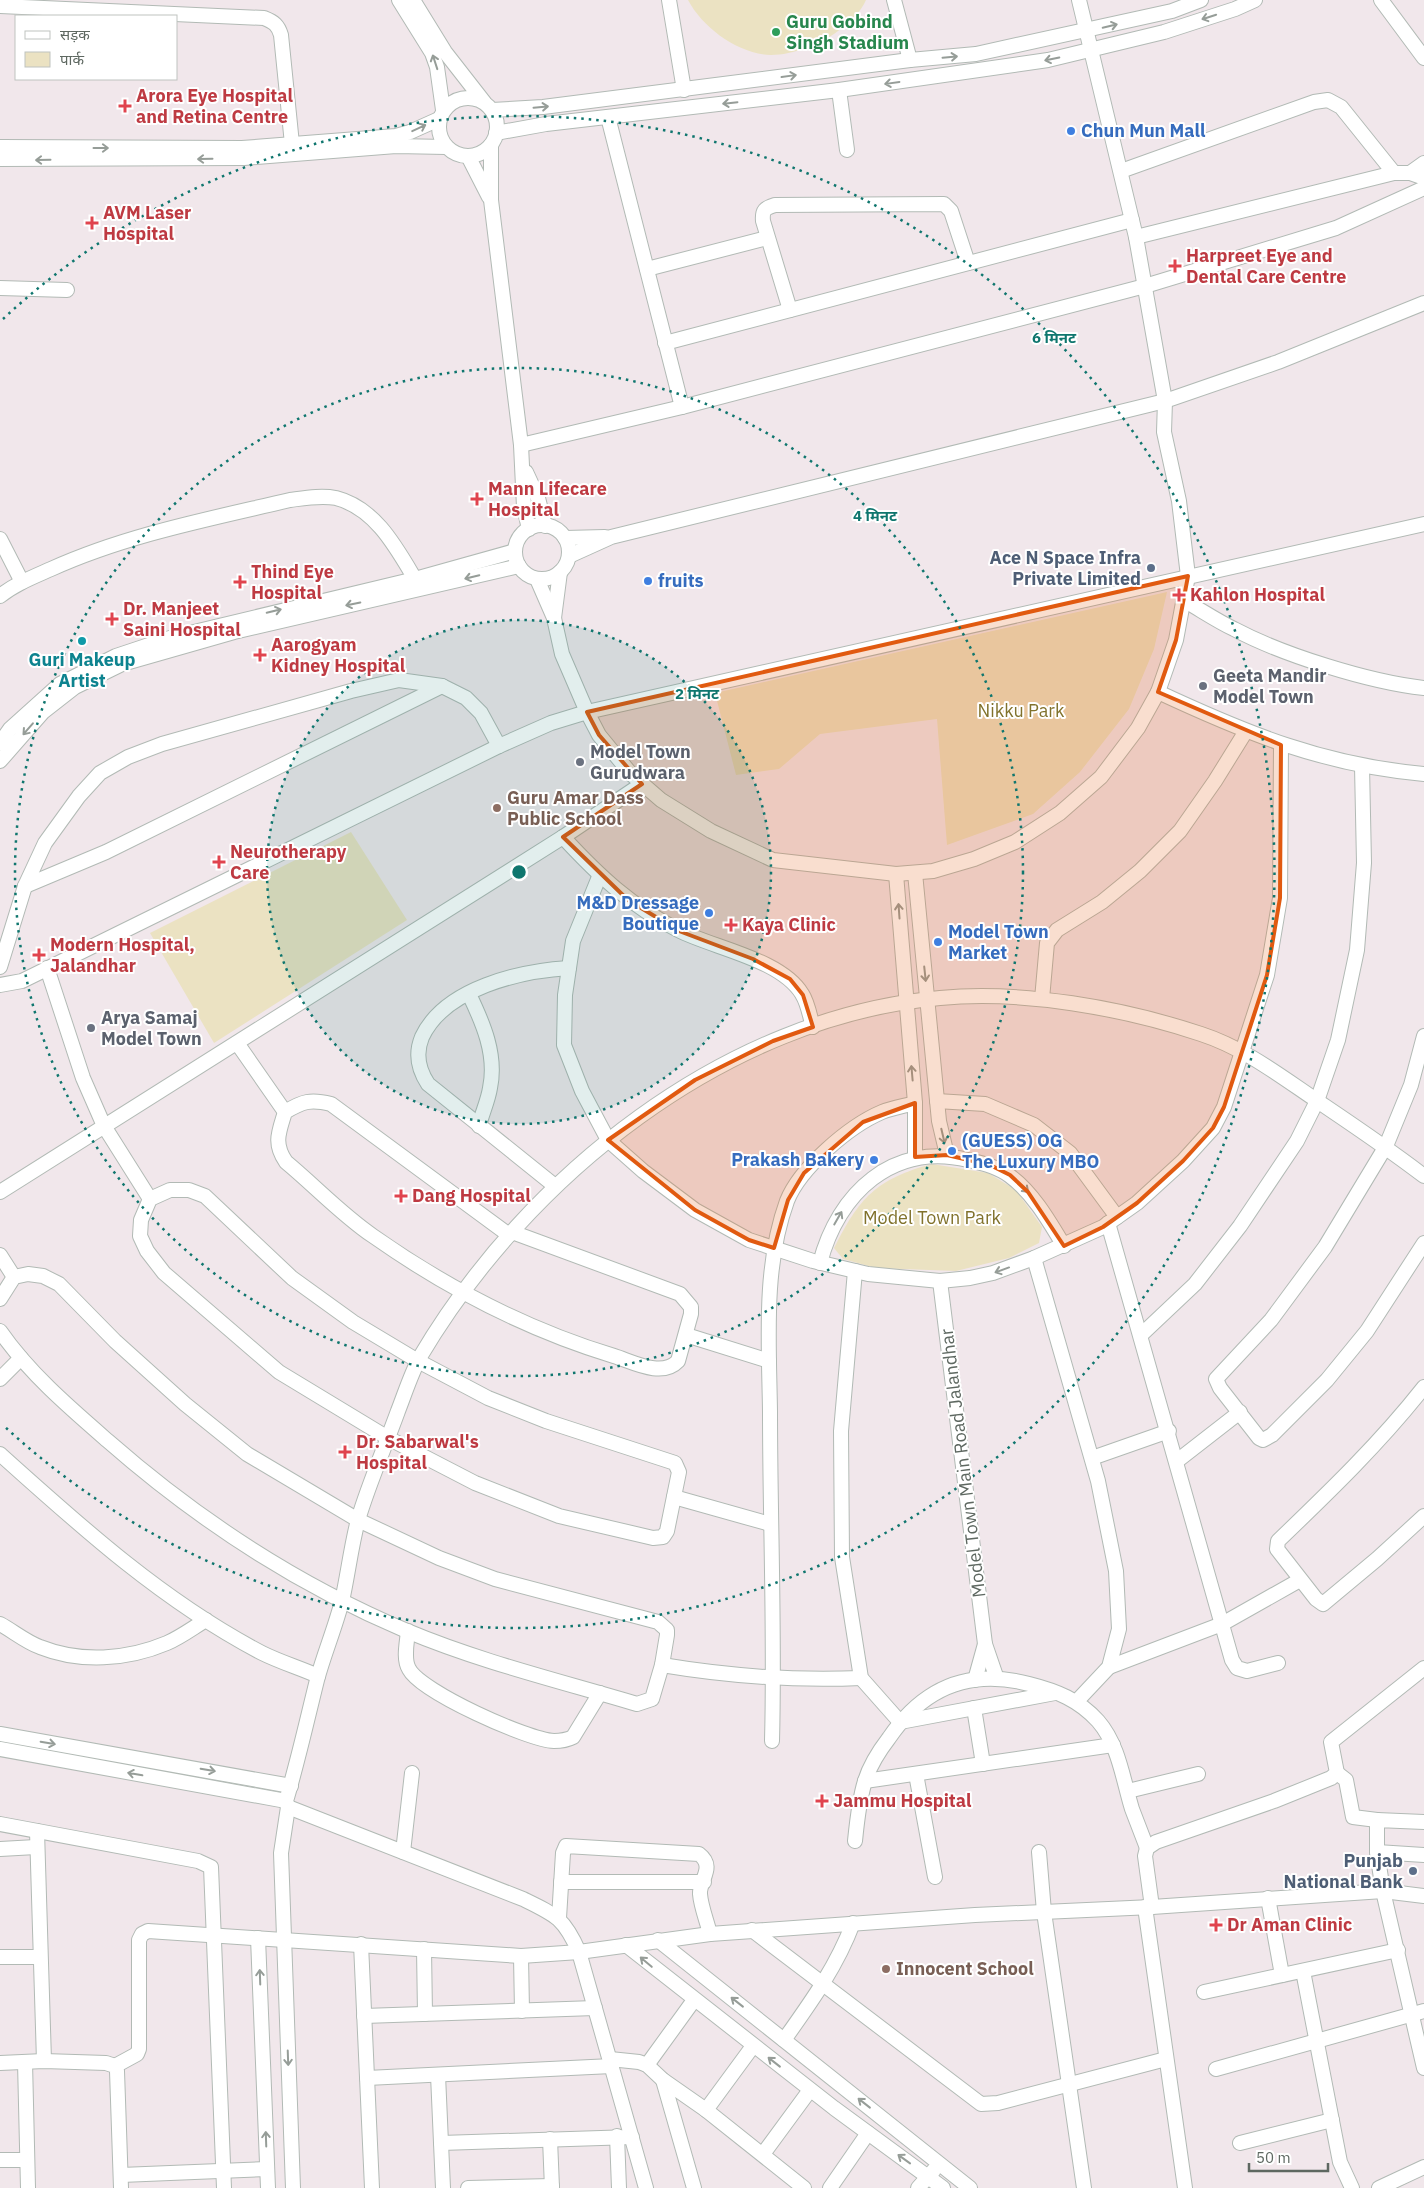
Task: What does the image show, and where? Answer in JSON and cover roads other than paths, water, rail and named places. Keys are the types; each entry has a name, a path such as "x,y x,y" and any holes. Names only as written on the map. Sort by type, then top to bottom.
{"street":[{"path":"399,0 432,53 437,67 441,114 439,136 446,147 452,152 468,156 478,154 493,139 520,128 839,90 983,71 1048,60 1164,32 1235,9 1255,0"},
{"path":"413,0 446,52 488,106 497,122 493,139 491,200 524,467 524,508 529,529"},
{"path":"669,0 684,90"},
{"path":"894,0 910,60"},
{"path":"537,579 554,618 562,654 599,735 642,784 660,800 711,831 773,860 896,874 933,871 1015,842 1060,813 1100,777 1138,728 1158,692 1176,640 1188,576 1179,501 1164,432 1165,401 1136,237 1079,0"},
{"path":"0,147 242,148 396,136 410,132 441,114 459,98 472,97 488,106 543,107 910,60 976,54 1172,11 1201,0"},
{"path":"1380,0 1424,58"},
{"path":"0,6 138,5 264,18 274,22 279,27 281,35 292,144"},
{"path":"839,90 847,150"},
{"path":"641,95 645,112"},
{"path":"1121,171 1314,102 1328,100 1341,107 1394,173"},
{"path":"608,117 682,407"},
{"path":"0,159 244,158 396,146 446,147"},
{"path":"468,156 491,200"},
{"path":"1410,174 1424,163"},
{"path":"1136,237 1394,173 1410,174 1424,178"},
{"path":"521,445 682,407 1145,286 1336,228 1424,188"},
{"path":"790,310 767,238 762,213 766,208 775,205 944,204 951,211 968,263"},
{"path":"666,343 1132,220"},
{"path":"646,269 767,238"},
{"path":"0,288 67,290"},
{"path":"569,556 611,537 1165,401 1278,362 1424,303"},
{"path":"524,467 538,498 546,526"},
{"path":"0,596 22,582 78,556 131,539 290,500 316,497 336,498 375,522 389,535 416,579"},
{"path":"0,985 22,981 499,746 551,724 587,712 1424,524"},
{"path":"546,526 553,528 565,538 569,556 560,572 553,577 537,579 530,576 519,566 515,551 522,534 529,529 546,526"},
{"path":"565,538 611,537"},
{"path":"0,539 22,582"},
{"path":"0,743 10,729 60,684 116,656 173,637 416,579 515,551"},
{"path":"0,761 42,712 75,687 122,664 234,632 519,566"},
{"path":"554,618 560,572"},
{"path":"1184,601 1235,630 1302,657 1398,685 1424,688"},
{"path":"0,967 25,886 45,843 80,796 100,773 128,757 162,744 399,680 442,686 466,698 481,713 499,746"},
{"path":"25,886 106,852 442,686"},
{"path":"1158,692 1281,745 1362,766 1387,771 1424,774"},
{"path":"1042,999 1047,943 1057,930 1102,902 1140,871 1180,831 1215,781 1246,731"},
{"path":"599,877 573,941 565,995 564,1045 582,1091 608,1140 643,1171 694,1210 749,1240 820,1263 855,1271 940,1281 993,1273 1064,1246 1113,1220 1137,1203 1176,1167 1213,1128 1224,1107 1267,975 1280,898 1281,745"},
{"path":"1141,1335 1195,1284 1240,1226 1297,1142 1317,1101 1338,1040 1357,950 1364,863 1362,766"},
{"path":"0,1192 563,838 642,784"},
{"path":"563,838 599,877 628,900 679,931 753,959 790,979 803,995 813,1027"},
{"path":"915,873 937,1101 947,1155"},
{"path":"896,874 905,1002 915,1103 916,1157"},
{"path":"47,968 83,1078 104,1126 150,1199"},
{"path":"555,1186 428,1084 420,1071 418,1058 420,1042 429,1022 445,1007 469,994 510,977 537,970 569,968"},
{"path":"469,994 483,1024 491,1062 490,1087 479,1126"},
{"path":"293,2188 281,1854 291,1786 318,1676 342,1602 358,1520 418,1360 463,1294 510,1234 555,1186 626,1125 695,1080 773,1041 858,1012 905,1002 945,997 1042,999 1122,1014 1203,1034 1254,1058 1386,1146 1424,1176"},
{"path":"1424,1036 1411,1085 1386,1146 1325,1247 1271,1320 1216,1378 1220,1388 1260,1438 1263,1440 1272,1435 1328,1380 1367,1331 1424,1242"},
{"path":"237,1043 285,1112"},
{"path":"315,1100 331,1104 510,1234 680,1294 691,1307 686,1335 678,1361 674,1366 664,1369 644,1366 572,1344 463,1294 372,1236 286,1162 280,1152 278,1137 285,1112 299,1104 315,1100"},
{"path":"937,1101 985,1104 1034,1124 1070,1153 1113,1220 1141,1335 1226,1643 1236,1668 1247,1671 1278,1664"},
{"path":"772,1741 774,1678 770,1524 769,1310 774,1248 788,1200 804,1173 863,1122 883,1111 915,1103"},
{"path":"820,1263 827,1239 840,1213 859,1188 890,1168 916,1157 947,1155 990,1165 1010,1175 1028,1192 1064,1246"},
{"path":"170,1190 189,1190 205,1196 292,1278 353,1322 418,1360 488,1398 546,1421 675,1463 679,1472 663,1537 653,1538 559,1516 475,1483 388,1438 279,1372 164,1273 147,1251 140,1236 140,1220 150,1199 170,1190"},
{"path":"0,1255 14,1277"},
{"path":"1034,1258 1092,1458 1116,1571 1119,1628 1109,1668"},
{"path":"855,1271 841,1431 842,1558 861,1678 900,1722"},
{"path":"0,1299 14,1277 28,1274 43,1276 59,1284 115,1341 184,1404 247,1454 358,1520 439,1558 495,1579 658,1622 667,1630 667,1635 662,1665 652,1699 645,1703 637,1704 466,1653 408,1631 342,1602 229,1536 134,1464 75,1412 21,1358 0,1331"},
{"name":"Model Town Main Road Jalandhar","path":"940,1281 985,1644"},
{"path":"686,1335 769,1360"},
{"path":"0,1379 21,1358"},
{"path":"1424,1387 1397,1422 1340,1482 1278,1541 1277,1550 1300,1580 1319,1602 1323,1604 1330,1600 1424,1516"},
{"path":"1177,1461 1240,1412"},
{"path":"1092,1458 1169,1431"},
{"path":"0,1454 90,1534 142,1576 206,1620 264,1654 318,1676"},
{"path":"674,1496 770,1524"},
{"path":"1077,1700 1109,1668 1222,1624 1300,1580"},
{"path":"0,1624 39,1647 79,1657 113,1658 144,1652 168,1642 206,1620"},
{"path":"408,1631 406,1659 409,1669 414,1675 452,1702 492,1721 553,1741 573,1737 600,1693"},
{"path":"985,1644 997,1678"},
{"path":"976,1680 985,1644"},
{"path":"662,1665 722,1675 811,1680 861,1678"},
{"path":"1424,1668 1331,1742 1337,1773 1346,1780 1353,1817 1424,1822"},
{"path":"855,1841 865,1781 875,1757 900,1722 918,1702 950,1686 976,1680 997,1678 1018,1681 1077,1700 1099,1722 1113,1746 1147,1848 1145,1856 1148,1907 1166,2059 1185,2188"},
{"path":"900,1722 1055,1693"},
{"path":"974,1708 982,1764"},
{"path":"0,1734 291,1786"},
{"path":"865,1781 1113,1746"},
{"path":"0,1749 287,1804 523,1899 559,1918 569,1929 579,1952 646,2188"},
{"path":"403,1852 412,1773"},
{"path":"1147,1848 1156,1842 1274,1801 1331,1778 1337,1773"},
{"path":"916,1774 935,1877"},
{"path":"1128,1791 1198,1774"},
{"path":"1377,1820 1377,1852 1383,1891 1398,1950 1418,2013 1424,2068"},
{"path":"0,1824 206,1863 211,1867 213,1875 213,1935 224,2188"},
{"path":"37,1831 44,2061"},
{"path":"559,1918 564,1849 570,1845 699,1854 706,1862 704,1882 700,1893 710,1934"},
{"path":"0,1849 36,1847"},
{"path":"1039,1852 1044,1912 1084,2188"},
{"path":"1377,1852 1424,1855"},
{"path":"561,1882 704,1882"},
{"path":"115,2066 137,2054 139,2049 139,1937 148,1931 521,1956 579,1952 626,1944 710,1934 853,1923 1148,1907 1383,1891 1424,1896"},
{"path":"1268,1898 1282,1975"},
{"path":"784,2040 823,1986 845,1946 853,1923"},
{"path":"752,1930 823,1986 981,2104 998,2103 1166,2059"},
{"path":"258,1938 268,2188"},
{"path":"658,1940 970,2188"},
{"path":"361,1944 372,2188"},
{"path":"626,1944 694,2000 810,2090 944,2188"},
{"path":"424,1949 425,2014"},
{"path":"1204,1992 1398,1950"},
{"path":"521,1956 522,2011"},
{"path":"0,1957 40,1957"},
{"path":"1303,1971 1340,2162 1352,2188"},
{"path":"647,2065 694,2000"},
{"path":"364,2016 595,2008"},
{"path":"1216,2069 1418,2013"},
{"path":"262,2033 286,2033"},
{"path":"706,2110 753,2046"},
{"path":"0,2063 44,2061 106,2063 115,2066 118,2071 121,2182 224,2170 267,2169"},
{"path":"25,2062 28,2188"},
{"path":"367,2078 640,2062 647,2065 663,2080 706,2110 804,2188"},
{"path":"438,2075 443,2188"},
{"path":"663,2080 694,2188"},
{"path":"763,2154 810,2090"},
{"path":"1240,2144 1332,2120"},
{"path":"830,2188 868,2134"},
{"path":"617,2136 619,2188"},
{"path":"441,2143 632,2137"},
{"path":"468,2188 552,2187 550,2139"},
{"path":"0,2160 27,2160"},
{"path":"918,2188 939,2162"},
{"path":"1379,2188 1405,2182 1424,2167"}],"place":[{"name":"Guru Gobind Singh Stadium","path":"776,32"},
{"name":"Arora Eye Hospital and Retina Centre","path":"125,106"},
{"name":"Chun Mun Mall","path":"1071,131"},
{"name":"AVM Laser Hospital","path":"92,223"},
{"name":"Harpreet Eye and Dental Care Centre","path":"1175,266"},
{"name":"Mann Lifecare Hospital","path":"477,499"},
{"name":"Ace N Space Infra Private Limited","path":"1151,568"},
{"name":"fruits","path":"648,581"},
{"name":"Thind Eye Hospital","path":"240,582"},
{"name":"Kahlon Hospital","path":"1179,595"},
{"name":"Dr. Manjeet Saini Hospital","path":"112,619"},
{"name":"Guri Makeup Artist","path":"82,641"},
{"name":"Aarogyam Kidney Hospital","path":"260,655"},
{"name":"Geeta Mandir Model Town","path":"1203,686"},
{"name":"Model Town Gurudwara","path":"580,762"},
{"name":"Guru Amar Dass Public School","path":"497,808"},
{"name":"Neurotherapy Care","path":"219,862"},
{"name":"M&D Dressage Boutique","path":"709,913"},
{"name":"Kaya Clinic","path":"731,925"},
{"name":"Model Town Market","path":"938,942"},
{"name":"Modern Hospital, Jalandhar","path":"39,955"},
{"name":"Arya Samaj Model Town","path":"91,1028"},
{"name":"(GUESS) OG The Luxury MBO","path":"952,1151"},
{"name":"Prakash Bakery","path":"874,1160"},
{"name":"Dang Hospital","path":"401,1196"},
{"name":"Dr. Sabarwal's Hospital","path":"345,1452"},
{"name":"Jammu Hospital","path":"822,1801"},
{"name":"Punjab National Bank","path":"1413,1871"},
{"name":"Dr Aman Clinic","path":"1216,1925"},
{"name":"Innocent School","path":"886,1969"}],"park label":[{"name":"Nikku Park","path":"1021,711"},
{"name":"Model Town Park","path":"932,1218"}]}
